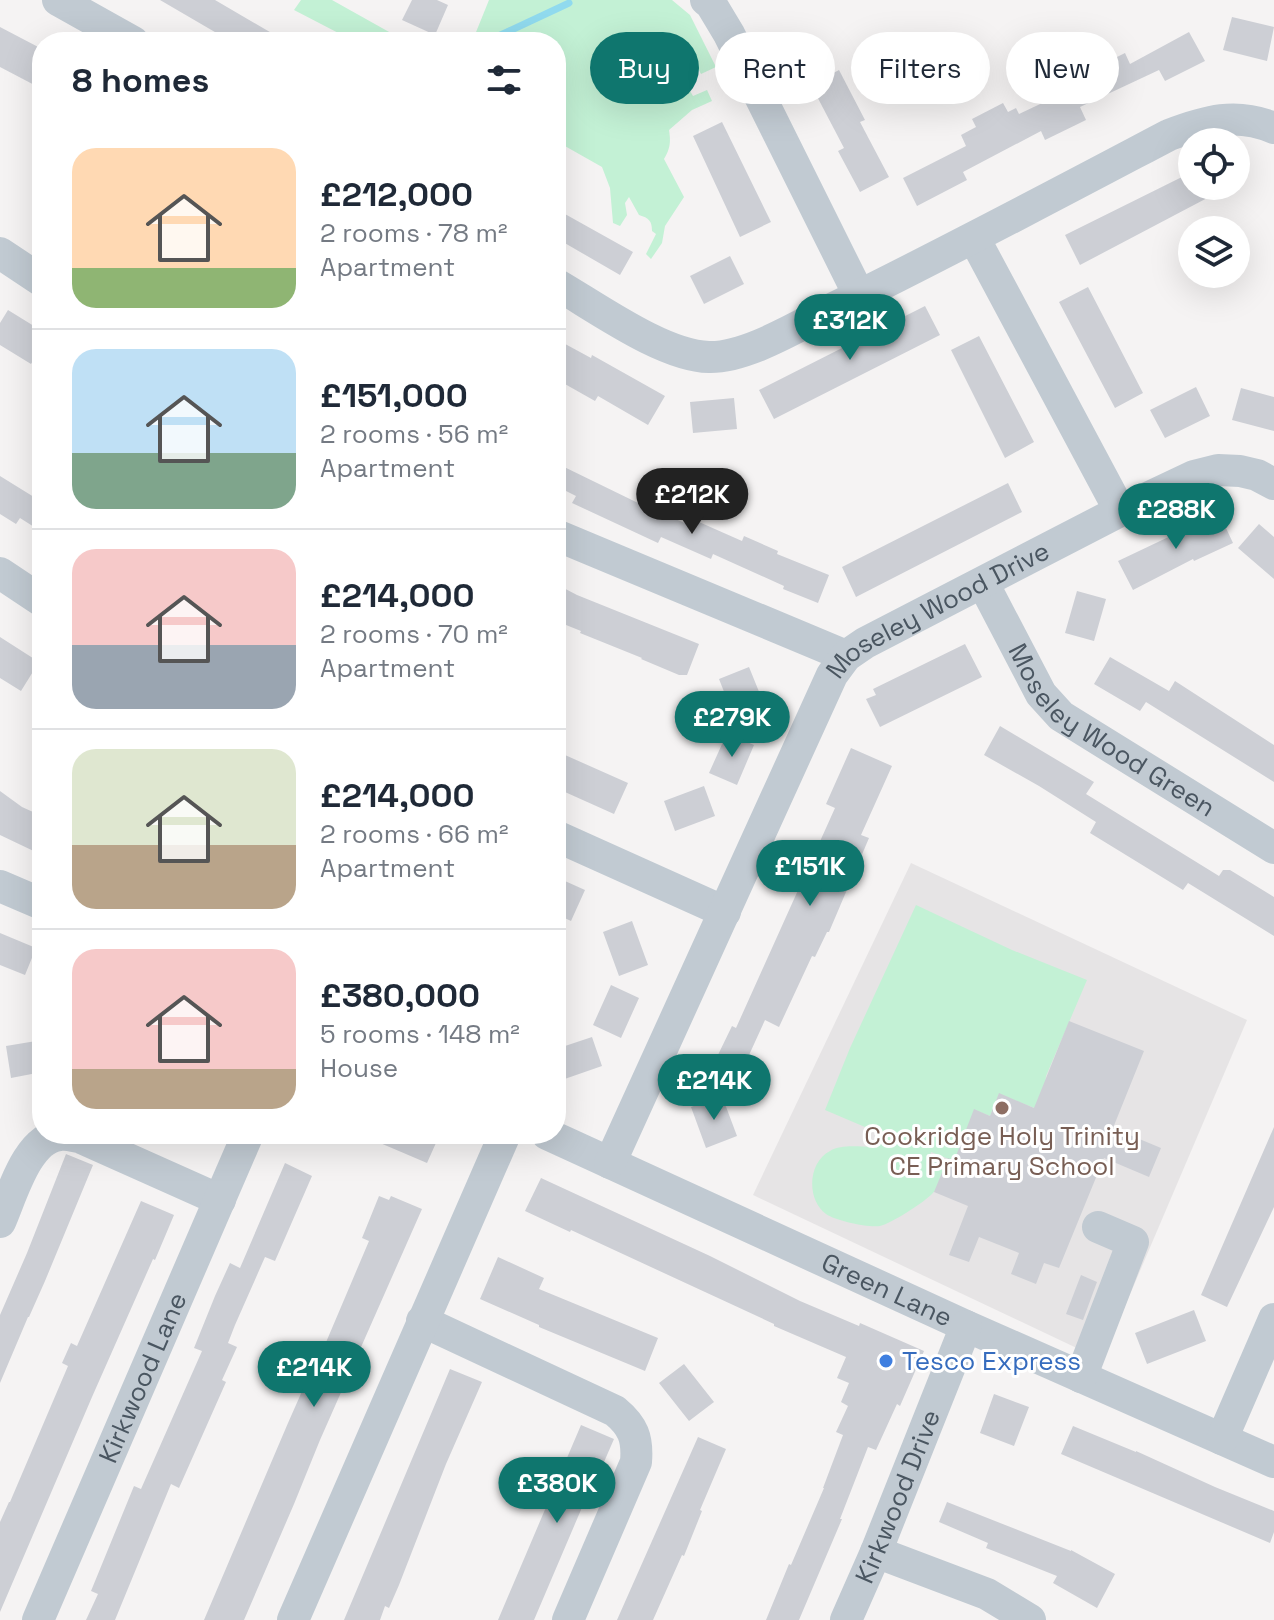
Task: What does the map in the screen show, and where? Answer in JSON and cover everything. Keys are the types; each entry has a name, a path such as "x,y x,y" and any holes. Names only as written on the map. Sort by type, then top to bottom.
{"street":[{"path":"58,0 115,32"},
{"path":"711,1 859,295"},
{"path":"566,290 645,337 676,350 708,357 733,354 754,347 974,238 1169,135 1223,119 1252,120 1274,128"},
{"path":"974,238 1120,511"},
{"path":"0,253 32,274"},
{"name":"Moseley Wood Drive","path":"610,1163 832,675 846,656 865,643 1120,511 1194,476 1218,470 1257,475 1274,484"},
{"path":"566,539 846,656"},
{"path":"0,573 32,594"},
{"name":"Moseley Wood Green","path":"983,583 1041,694 1061,716 1274,848"},
{"path":"566,840 725,912"},
{"path":"0,886 32,900"},
{"name":"Green Lane","path":"566,1143 966,1326 1274,1462"},
{"path":"0,1222 29,1156 38,1144"},
{"path":"95,1144 220,1200"},
{"name":"Kirkwood Lane","path":"38,1620 244,1144"},
{"path":"293,1620 501,1144"},
{"path":"1081,1377 1133,1242 1098,1227"},
{"path":"1222,1439 1274,1319"},
{"path":"422,1321 615,1411 626,1420 634,1434 636,1462 568,1620"},
{"name":"Kirkwood Drive","path":"846,1620 966,1326"},
{"path":"876,1552 987,1594 1030,1620"}],"shaded area":[{"name":"Cookridge Holy Trinity CE Primary School","path":"911,863 1247,1020 1102,1360 753,1195"}],"green space":[{"path":"301,0 332,0 389,32 336,32 294,10"},
{"path":"489,0 672,0 690,15 698,32 590,32 590,104 699,104 699,93 707,90 712,101 692,110 669,130 670,145 664,159 684,197 665,226 662,243 651,259 646,254 656,234 649,220 639,215 629,197 625,203 627,215 620,226 613,223 610,188 602,167 566,147 566,32 476,32"},
{"path":"699,33 715,65 701,74 699,70"},
{"path":"916,905 1012,950 1087,980 1046,1076 1042,1111 999,1094 990,1116 975,1110 974,1169 931,1152 929,1160 945,1166 932,1194 885,1224 861,1225 826,1214 815,1199 812,1181 817,1163 823,1156 845,1147 872,1147 879,1133 825,1110"}],"building":[{"path":"160,0 215,0 270,32 215,32"},
{"path":"412,0 437,0 448,5 436,32 428,32 402,20"},
{"path":"1232,17 1274,27 1267,61 1223,50"},
{"path":"0,27 32,44 32,84 0,67"},
{"path":"1189,32 1205,61 1165,81 1159,70 1119,89 1119,56 1125,53 1130,64"},
{"path":"839,70 851,93 851,104 857,104 865,120 860,122 889,177 860,192 838,151 844,148 821,104 835,104 835,72"},
{"path":"1003,103 1008,112 1016,108 1019,114 1040,104 1086,104 1080,107 1086,120 1045,140 1041,131 963,172 967,180 917,206 903,178 966,146 961,135 976,127 972,119"},
{"path":"722,122 771,222 740,237 693,136"},
{"path":"1178,179 1178,200 1203,200 1080,265 1065,235"},
{"path":"566,215 633,252 620,275 566,244"},
{"path":"730,256 744,284 704,304 690,276"},
{"path":"1088,287 1143,393 1115,408 1059,302"},
{"path":"925,306 940,335 774,419 759,390"},
{"path":"8,310 32,325 31,364 0,345 0,323"},
{"path":"979,336 1034,442 1005,458 951,350"},
{"path":"566,344 591,358 592,355 665,396 648,425 598,396 595,401 566,385"},
{"path":"1196,387 1210,416 1165,438 1150,410"},
{"path":"1241,388 1274,397 1274,431 1232,420"},
{"path":"734,398 737,429 693,433 690,402"},
{"path":"566,468 687,524 690,518 742,541 744,536 778,551 777,554 829,575 818,603 713,554 711,559 661,537 658,543 572,503 576,496 566,491"},
{"path":"0,476 32,496 32,526 20,518 16,524 0,514"},
{"path":"1008,483 1022,512 856,597 842,567"},
{"path":"1219,513 1233,543 1193,559 1133,590 1118,561"},
{"path":"1259,524 1274,537 1274,579 1238,548"},
{"path":"566,589 699,644 687,675 679,675 566,625"},
{"path":"1077,591 1106,599 1094,641 1065,633"},
{"path":"0,637 32,658 32,673 21,691 0,678"},
{"path":"965,644 982,677 880,727 866,699 876,695 873,689"},
{"path":"1110,657 1169,691 1175,681 1274,745 1274,782 1146,702 1140,711 1094,684"},
{"path":"749,667 766,709 736,722 719,679"},
{"path":"1000,726 1094,782 1086,794 1219,876 1223,870 1230,870 1274,897 1274,936 1188,883 1183,890 1090,833 1096,822 984,755"},
{"path":"727,733 754,745 737,785 709,773"},
{"path":"851,748 892,766 861,835 869,838 829,932 815,957 812,956 779,1027 765,1020 744,1066 753,1070 744,1089 727,1082 734,1068 716,1059 732,1026 736,1028 835,808 826,804"},
{"path":"566,755 628,783 614,814 566,792"},
{"path":"704,786 715,816 675,831 664,801"},
{"path":"0,791 32,812 32,850 0,835"},
{"path":"566,881 585,890 571,921 566,919"},
{"path":"632,921 648,965 619,976 603,932"},
{"path":"0,933 32,946 32,958 25,975 0,965"},
{"path":"611,985 639,998 621,1038 593,1025"},
{"path":"1069,1021 1144,1051 1113,1128 1161,1148 1149,1177 1104,1158 1059,1268 1044,1263 1036,1284 1011,1274 1019,1253 979,1237 969,1262 949,1255 968,1206 934,1192 948,1158 954,1161 974,1109 990,1116 999,1093 1034,1108"},
{"path":"592,1037 602,1066 566,1079 566,1046"},
{"path":"32,1042 32,1074 11,1078 6,1046"},
{"path":"722,1096 737,1136 706,1148 691,1107"},
{"path":"1274,1127 1274,1207 1227,1307 1201,1295"},
{"path":"382,1144 436,1144 427,1163"},
{"path":"66,1154 93,1165 0,1383 0,1315"},
{"path":"285,1163 312,1176 275,1261 265,1257 235,1325 228,1343 237,1347 222,1380 226,1382 179,1488 171,1484 115,1620 86,1620 98,1594 91,1591 134,1486 141,1489 202,1351 194,1348 215,1296 230,1263 240,1268"},
{"path":"541,1178 800,1301 924,1351 876,1450 868,1447 842,1519 799,1620 766,1620 824,1488 843,1435 836,1432 848,1406 841,1402 849,1383 837,1378 846,1357 525,1211"},
{"path":"379,1196 389,1200 391,1196 422,1209 244,1620 204,1620 369,1241 362,1238"},
{"path":"141,1201 174,1215 0,1612 0,1522 68,1366 62,1363 71,1343 77,1346"},
{"path":"498,1257 544,1278 539,1289 658,1338 645,1371 480,1299"},
{"path":"1081,1275 1097,1282 1083,1320 1066,1314"},
{"path":"1194,1310 1206,1341 1147,1364 1135,1333"},
{"path":"684,1364 714,1402 689,1421 659,1383"},
{"path":"450,1369 482,1382 399,1585 380,1620 344,1620"},
{"path":"994,1394 1029,1407 1014,1446 980,1433"},
{"path":"581,1425 614,1439 534,1620 498,1620"},
{"path":"1073,1426 1274,1511 1274,1532 1270,1543 1061,1454"},
{"path":"698,1437 726,1449 684,1556 653,1620 617,1620"},
{"path":"947,1502 1071,1550 1115,1574 1097,1608 1053,1583 1057,1576 986,1548 988,1543 939,1522"}],"waterway":[{"path":"507,32 569,3"}],"place":[{"name":"Cookridge Holy Trinity CE Primary School","path":"1002,1108"},
{"name":"Tesco Express","path":"886,1361"}]}
